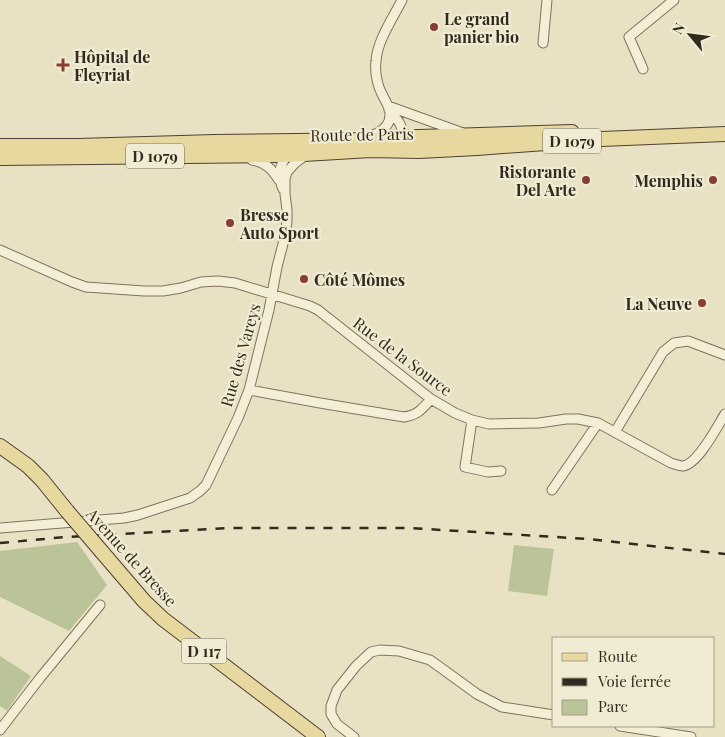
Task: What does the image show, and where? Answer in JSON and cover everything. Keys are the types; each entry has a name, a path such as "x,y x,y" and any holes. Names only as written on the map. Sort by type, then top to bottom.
{"main road":[{"name":"Route de Paris","path":"0,158 287,155 313,147 358,140 389,138 725,128"},
{"name":"Route de Paris","path":"0,146 275,142 313,147 418,151 610,138 725,134"},
{"name":"Avenue de Bresse","path":"0,446 28,466 42,480 144,601 163,619 318,737"}],"street":[{"path":"372,150 382,146 393,145 399,141 403,133 398,121 389,112 378,84 376,71 379,44 402,0"},
{"path":"543,43 547,0"},
{"path":"643,69 629,36 674,0"},
{"path":"389,112 469,135"},
{"path":"358,140 384,130 388,125 389,112"},
{"path":"401,138 418,151"},
{"path":"275,142 284,149 287,155 280,168 279,180"},
{"path":"287,172 313,147"},
{"name":"Rue des Vareys","path":"214,155 262,162 270,167 279,180 285,194"},
{"name":"Rue des Vareys","path":"0,528 124,518 190,498 200,492 206,485 238,418 249,390 273,294 288,221 285,194 285,179 289,164 287,155"},
{"name":"Rue de la Source","path":"0,250 86,287 163,291 201,282 235,282 310,306 318,310 431,399 455,413 489,424 539,423 566,419 598,423 672,463 682,466 690,464 698,456 722,426 725,414"},
{"path":"615,432 663,352 674,343 688,341 725,355"},
{"path":"249,390 404,417 418,413 431,399"},
{"path":"472,420 465,467 488,472 501,471"},
{"path":"552,490 598,423"},
{"path":"0,730 100,605"},
{"path":"354,737 337,724 331,714 331,706 337,690 356,666 371,652 380,650 399,651 430,660 477,694 502,707 552,715"},
{"path":"626,727 691,737"}],"green space":[{"path":"77,542 107,585 69,631 0,597 0,551"},
{"path":"514,545 554,549 547,596 508,591"},
{"path":"0,656 31,676 7,711 0,706"}],"railway":[{"path":"0,543 66,537 227,528 410,528 588,539 725,554"}],"place":[{"name":"Le grand panier bio","path":"434,27"},
{"name":"Hôpital de Fleyriat","path":"63,65"},
{"name":"Ristorante Del Arte","path":"586,180"},
{"name":"Memphis","path":"713,180"},
{"name":"Bresse Auto Sport","path":"230,223"},
{"name":"Côté Mômes","path":"304,279"},
{"name":"La Neuve","path":"702,303"}]}
